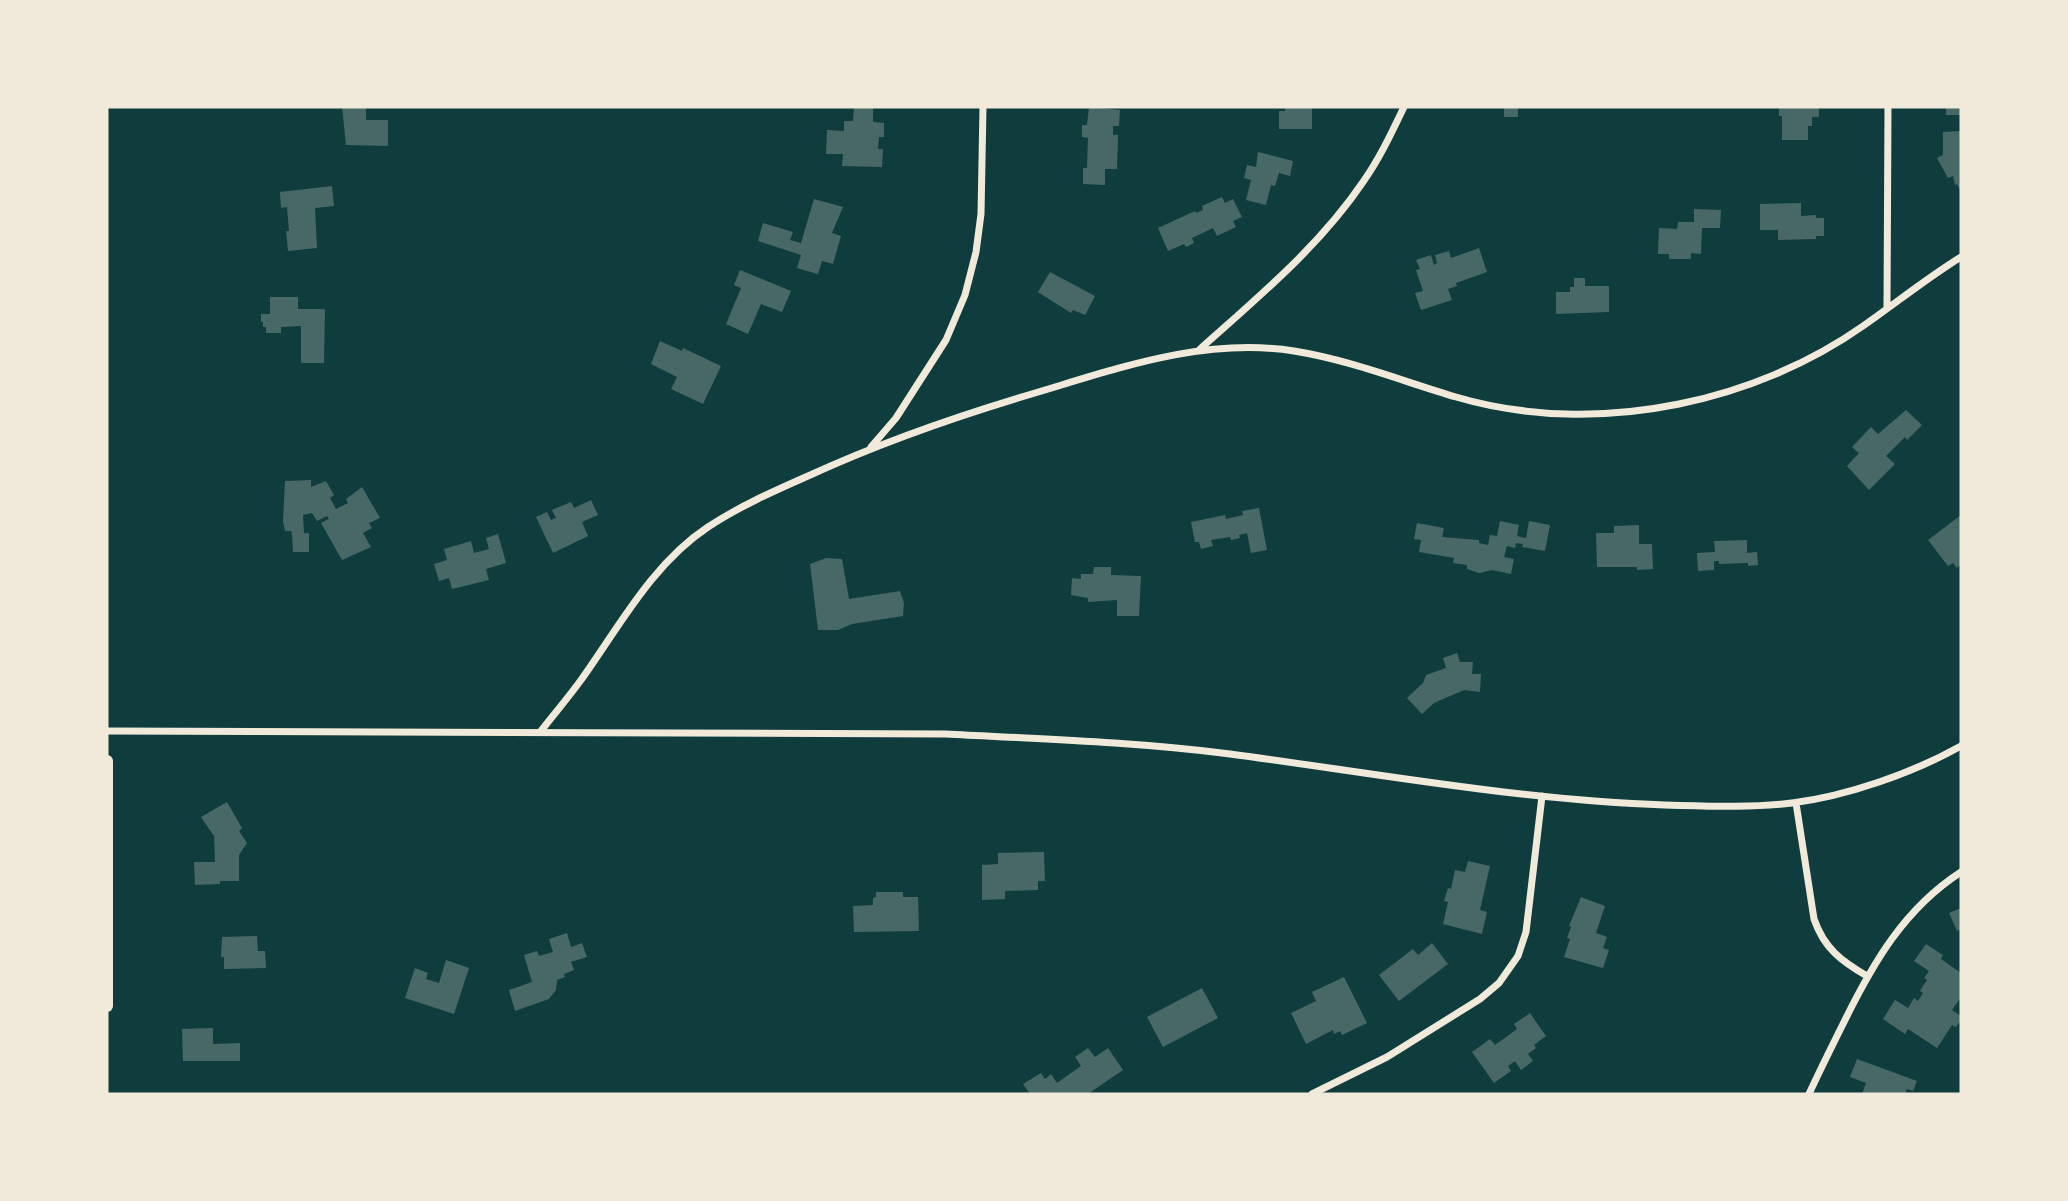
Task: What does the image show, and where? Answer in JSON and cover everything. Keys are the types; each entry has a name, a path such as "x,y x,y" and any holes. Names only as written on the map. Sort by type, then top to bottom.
{"street":[{"path":"870,447 896,418 946,340 965,295 976,252 981,214 983,107"},
{"path":"1198,351 1281,276 1337,216 1366,179 1389,140 1404,107"},
{"path":"1887,306 1888,107"},
{"path":"541,731 641,593 689,542 757,499 870,447 1074,381 1164,356 1225,348 1291,351 1347,362 1473,402 1550,414 1620,413 1701,399 1774,374 1826,349 1961,257"},
{"path":"107,731 946,734 1054,739 1228,754 1542,796 1705,806 1796,803 1837,794 1888,778 1961,746"},
{"path":"107,761 107,1006"},
{"path":"1312,1094 1387,1057 1480,999 1499,983 1518,956 1526,932 1542,796"},
{"path":"1796,803 1818,931 1834,954 1867,976"},
{"path":"1809,1094 1867,976 1886,944 1916,909 1961,872"}],"building":[{"path":"342,107 366,107 366,120 388,120 388,146 346,145"},
{"path":"854,107 873,107 873,122 884,123 884,137 879,137 878,149 883,149 882,167 842,166 843,154 826,154 827,130 844,131 844,121 853,121"},
{"path":"1089,107 1120,110 1119,126 1113,126 1113,135 1118,135 1117,169 1105,169 1105,185 1083,184 1083,168 1087,168 1088,138 1082,137 1082,125 1087,125"},
{"path":"1285,107 1312,107 1312,129 1279,129 1279,111 1285,111"},
{"path":"1504,107 1518,107 1518,117 1504,117"},
{"path":"1779,107 1819,107 1819,117 1812,117 1812,126 1808,126 1808,140 1782,140 1782,116 1779,116"},
{"path":"1946,107 1961,107 1961,115 1946,115"},
{"path":"1961,131 1961,192 1957,184 1955,185 1953,176 1948,178 1937,158 1943,155 1943,132"},
{"path":"1258,152 1293,161 1290,176 1279,173 1275,186 1271,185 1266,205 1246,200 1251,180 1244,178 1247,165 1256,167"},
{"path":"332,186 334,206 315,208 317,248 288,251 287,207 281,208 280,192"},
{"path":"1222,197 1225,203 1233,199 1242,217 1233,221 1236,227 1217,236 1213,228 1192,238 1194,243 1168,251 1158,228 1203,210 1202,206"},
{"path":"814,199 843,207 832,233 841,236 833,264 822,261 818,274 797,268 801,255 758,241 763,223 793,232 790,240 801,243"},
{"path":"1801,203 1801,216 1816,215 1816,218 1824,218 1824,236 1816,236 1816,239 1778,240 1778,230 1760,230 1760,204"},
{"path":"1694,209 1721,210 1720,228 1702,228 1701,254 1691,253 1691,259 1669,259 1669,254 1658,254 1659,228 1677,229 1678,222 1694,222"},
{"path":"1479,248 1487,272 1456,283 1457,286 1448,289 1452,300 1421,310 1415,293 1423,291 1416,270 1420,269 1416,260 1431,255 1434,265 1437,263 1435,255 1449,251 1451,258"},
{"path":"740,270 791,291 782,312 761,304 748,334 726,324 741,288 734,285"},
{"path":"1050,272 1095,296 1085,315 1073,310 1071,313 1038,292"},
{"path":"1574,278 1585,278 1585,286 1609,286 1609,312 1556,314 1556,292 1570,292 1570,287 1574,287"},
{"path":"270,297 298,297 298,309 325,309 324,363 301,363 301,326 281,327 281,333 266,333 261,314 270,314"},
{"path":"660,341 682,351 683,348 721,366 703,404 671,389 677,377 651,364"},
{"path":"1906,410 1922,425 1886,456 1895,464 1869,490 1847,466 1859,453 1852,447 1871,427 1878,434"},
{"path":"311,480 311,487 326,481 334,495 330,498 336,509 348,503 346,499 362,487 380,518 369,523 372,528 363,533 371,547 342,560 321,523 329,519 327,516 317,521 312,513 303,515 304,533 309,533 309,552 293,552 291,531 285,531 283,521 285,481"},
{"path":"591,500 598,515 582,522 588,536 553,553 536,517 547,512 551,520 556,518 552,510 571,502 574,508"},
{"path":"1259,508 1267,550 1251,553 1247,533 1231,540 1230,537 1211,540 1213,546 1201,549 1199,542 1195,542 1191,522 1225,515 1226,519 1243,515 1242,511"},
{"path":"1961,515 1961,564 1957,568 1953,563 1948,566 1928,540"},
{"path":"1500,521 1519,525 1517,536 1526,538 1529,521 1550,525 1545,551 1522,547 1523,544 1516,543 1515,548 1507,546 1504,557 1514,559 1511,574 1492,570 1479,573 1467,569 1467,565 1453,563 1454,558 1419,552 1421,540 1414,539 1417,523 1444,528 1442,537 1479,540 1479,543 1488,545 1490,535 1497,536"},
{"path":"1639,525 1639,544 1652,544 1653,569 1597,567 1596,533 1614,533 1614,526"},
{"path":"498,534 506,563 486,569 489,580 452,589 449,578 439,581 434,564 447,560 444,549 471,541 474,553 489,549 486,538"},
{"path":"1747,540 1747,553 1757,552 1758,565 1719,564 1719,561 1714,561 1714,570 1698,571 1697,553 1715,552 1714,541"},
{"path":"826,558 842,559 849,599 900,591 904,603 903,616 852,624 838,630 818,630 810,564"},
{"path":"1094,567 1111,567 1111,575 1141,576 1139,616 1117,616 1117,600 1088,602 1088,598 1071,595 1072,578 1081,579 1081,574 1093,574"},
{"path":"1457,653 1460,662 1473,662 1472,674 1481,674 1480,692 1464,690 1434,703 1422,714 1407,698 1423,683 1426,675 1446,668 1443,658"},
{"path":"227,802 247,843 239,855 239,881 195,885 194,862 215,862 214,836 201,817"},
{"path":"1044,852 1045,881 1038,881 1038,890 1005,891 1005,899 982,900 982,865 998,864 998,853"},
{"path":"1468,861 1490,866 1480,910 1487,912 1482,934 1443,924 1448,902 1444,901 1448,888 1451,889 1455,870 1465,872"},
{"path":"876,892 903,892 903,897 918,897 919,931 854,932 853,906 873,905"},
{"path":"1581,897 1605,906 1596,933 1607,937 1603,948 1609,950 1603,968 1564,957 1570,939 1567,938 1571,927 1569,926"},
{"path":"1961,908 1961,929 1957,931 1949,913"},
{"path":"567,933 571,947 582,943 587,957 571,962 574,970 557,980 556,990 549,999 515,1011 509,990 532,982 524,955 537,951 539,956 553,952 549,939"},
{"path":"257,936 258,951 265,951 266,968 224,969 224,957 221,957 222,937"},
{"path":"1432,943 1448,964 1399,1001 1379,975 1413,949 1418,955"},
{"path":"1926,944 1943,955 1941,959 1961,973 1961,1002 1959,1000 1952,1010 1961,1016 1961,1020 1956,1027 1952,1025 1937,1048 1908,1029 1905,1034 1883,1019 1895,1000 1908,1008 1914,998 1918,1001 1923,993 1920,991 1929,971 1914,961"},
{"path":"446,960 469,968 454,1014 405,998 415,968 428,973 426,979 439,983"},
{"path":"1344,977 1367,1023 1342,1035 1340,1031 1334,1034 1333,1030 1306,1044 1291,1013 1316,1001 1312,992"},
{"path":"1202,988 1218,1018 1163,1047 1147,1017"},
{"path":"1530,1013 1546,1036 1534,1045 1536,1048 1528,1054 1533,1061 1521,1070 1515,1061 1508,1066 1511,1071 1494,1083 1472,1052 1490,1039 1495,1045 1517,1029 1514,1024"},
{"path":"213,1028 213,1044 240,1043 240,1061 183,1061 182,1029"},
{"path":"1088,1048 1095,1057 1108,1048 1123,1070 1088,1094 1030,1094 1023,1084 1041,1073 1045,1079 1051,1074 1057,1083 1081,1066 1075,1057"},
{"path":"1857,1059 1917,1081 1913,1091 1907,1089 1905,1094 1862,1094 1866,1083 1850,1077"}]}
